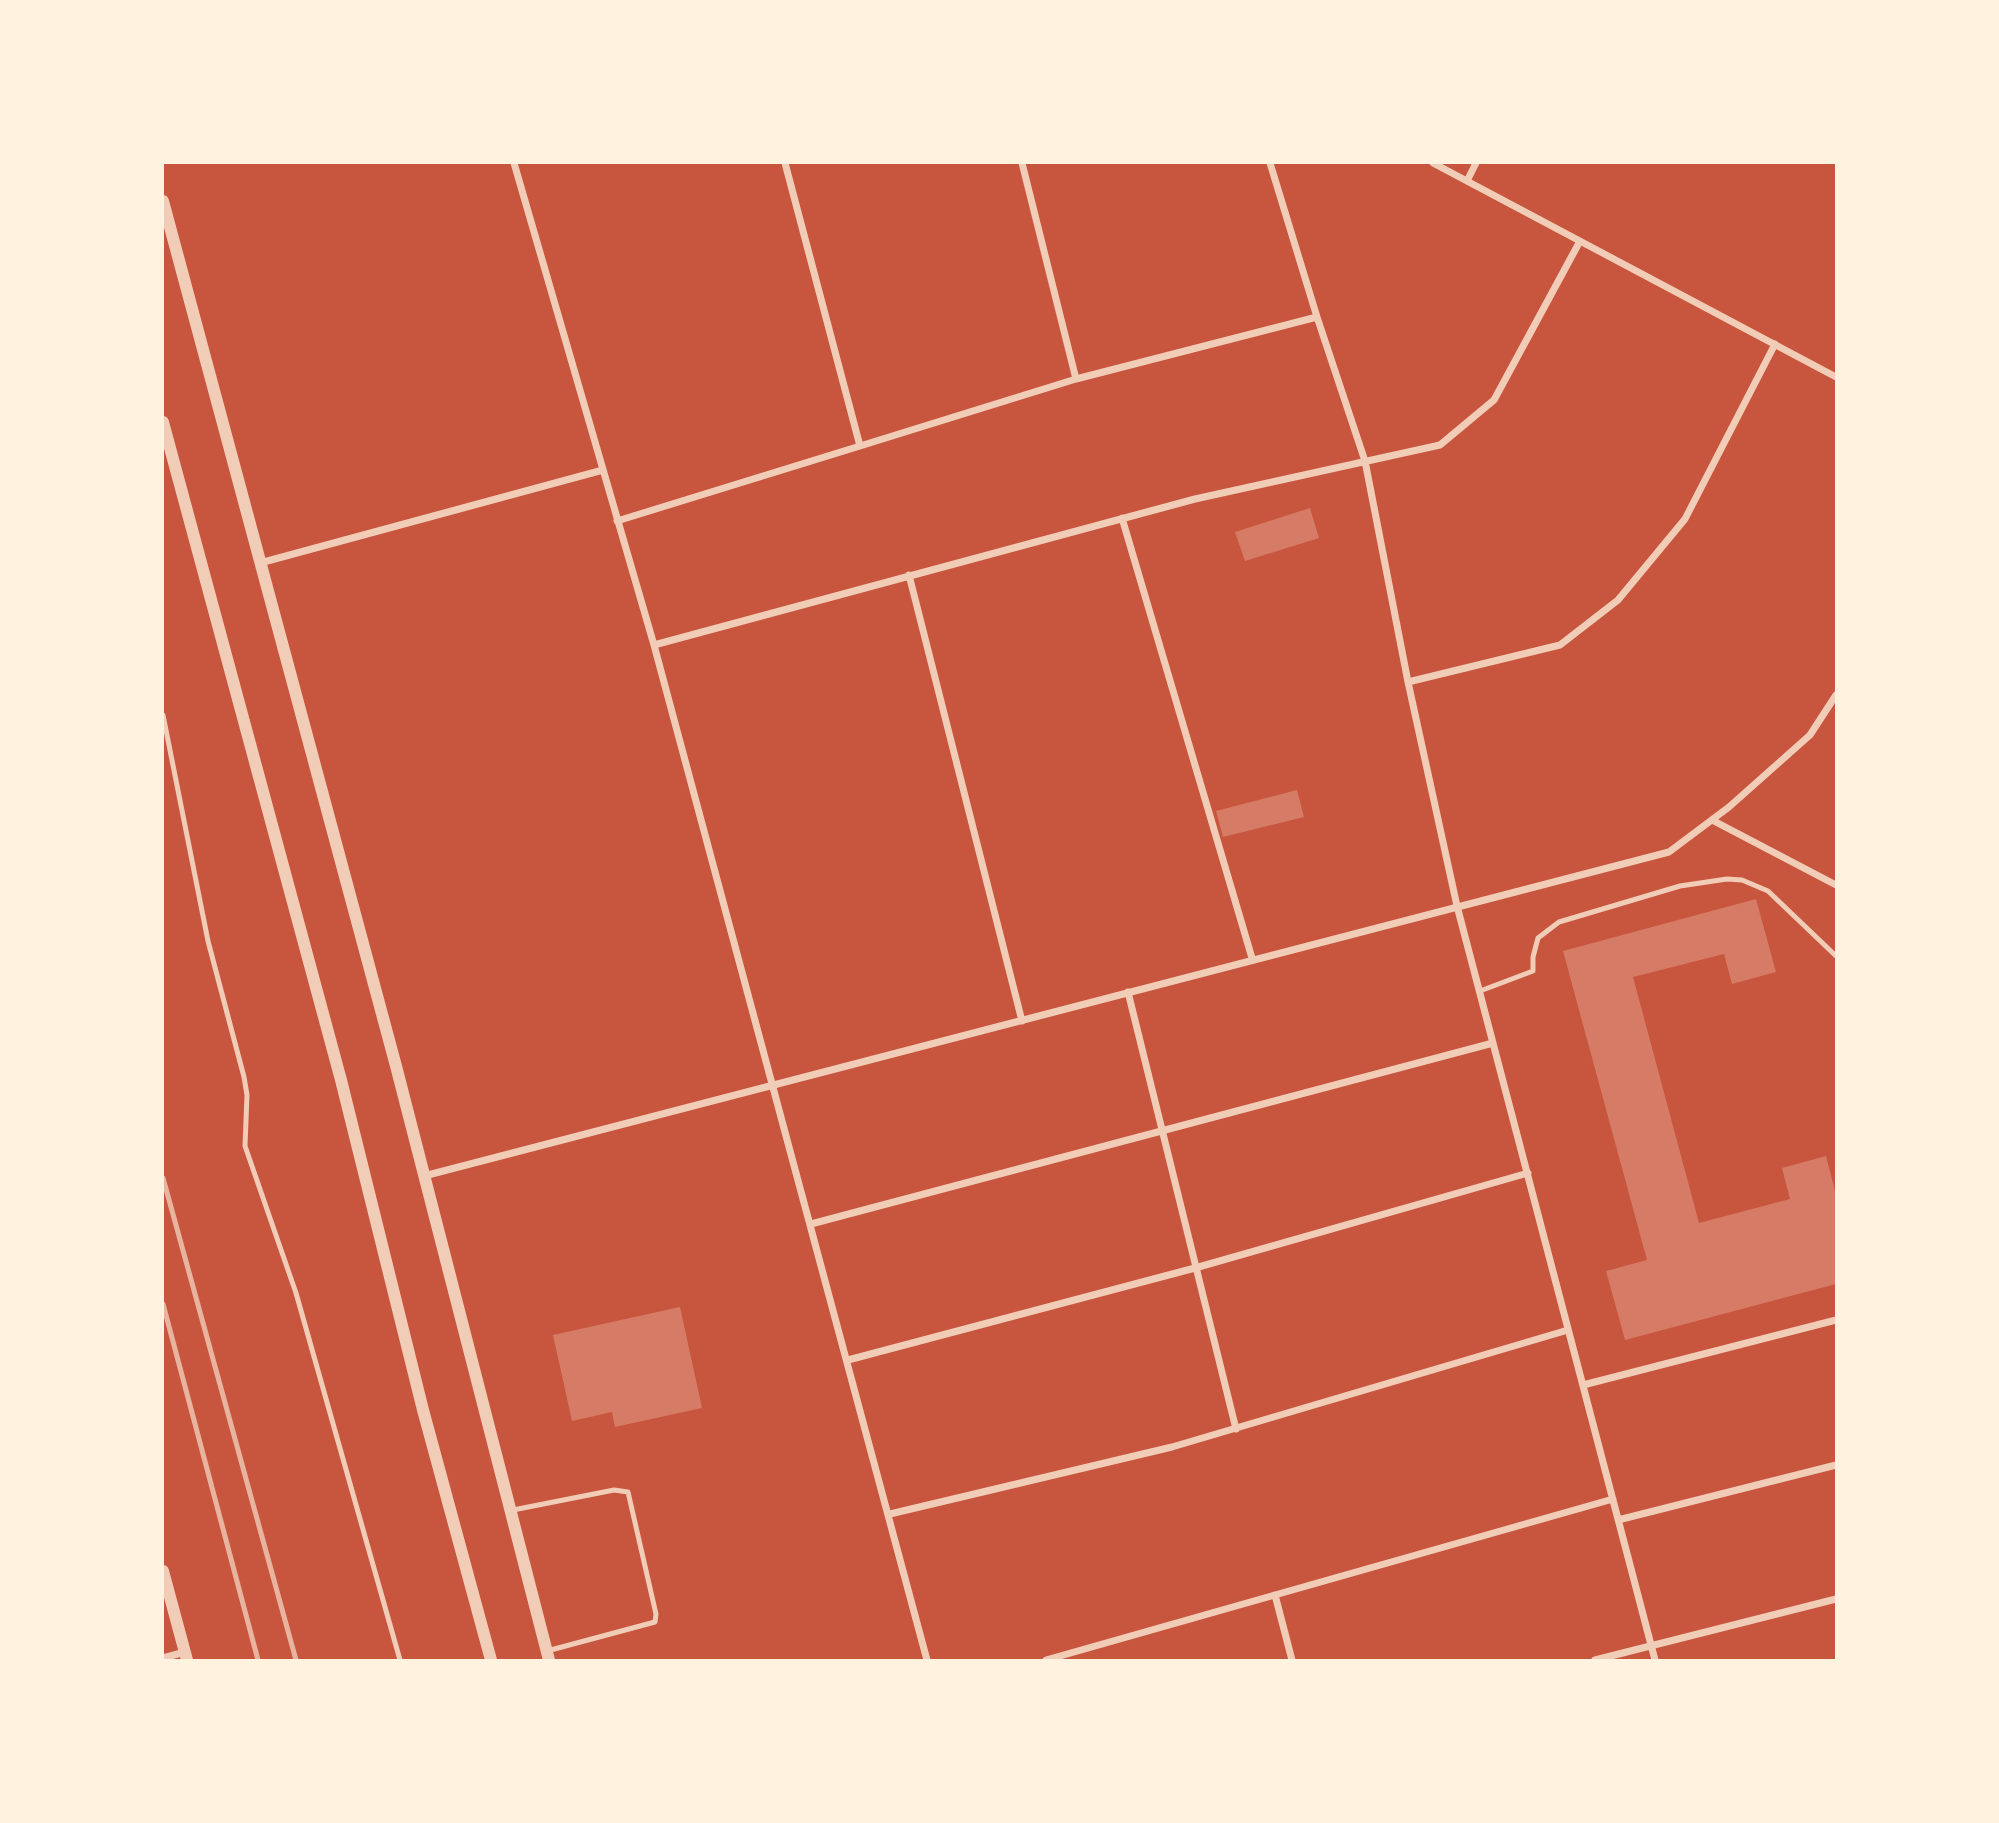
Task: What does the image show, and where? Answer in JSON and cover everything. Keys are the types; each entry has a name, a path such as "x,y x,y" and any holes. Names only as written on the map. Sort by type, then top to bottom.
{"street":[{"path":"514,163 654,645 890,1514 927,1660"},
{"path":"785,163 860,446"},
{"path":"1022,163 1076,379"},
{"path":"1270,163 1365,461 1408,682 1457,905 1655,1660"},
{"path":"1433,163 1836,377"},
{"path":"1467,181 1476,163"},
{"path":"163,201 424,1176 548,1655"},
{"path":"654,645 1122,518 1440,445 1494,400 1580,241"},
{"path":"617,521 1076,379 1317,317"},
{"path":"1408,682 1560,645 1618,600 1685,519 1775,344"},
{"path":"163,422 341,1080 423,1410 491,1660"},
{"path":"260,563 603,470"},
{"path":"1122,518 1252,958"},
{"path":"909,575 1022,1021"},
{"path":"424,1176 1022,1021 1252,958 1669,852 1712,820 1810,735 1836,695"},
{"path":"1712,820 1836,885"},
{"path":"1128,992 1236,1429"},
{"path":"811,1224 1493,1042"},
{"path":"848,1360 1195,1268 1528,1173"},
{"path":"1583,1385 1836,1320"},
{"path":"890,1514 1236,1429 1569,1330"},
{"path":"1618,1520 1836,1465"},
{"path":"1046,1660 1613,1499"},
{"path":"163,1572 186,1656 163,1658"},
{"path":"1275,1595 1292,1660"},
{"path":"1595,1660 1836,1599"}],"lane":[{"path":"163,715 208,941 244,1077 247,1095 245,1146 296,1293 400,1660"},
{"path":"1480,991 1533,971 1538,938 1559,922 1679,886 1727,879 1742,880 1768,891 1836,956"},
{"path":"510,1510 614,1490 628,1492 656,1614 655,1622 548,1655"}],"building":[{"path":"1310,508 1319,538 1245,561 1235,532"},
{"path":"1297,790 1304,817 1223,837 1216,811"},
{"path":"1756,899 1776,972 1732,984 1724,954 1633,977 1699,1223 1790,1199 1782,1168 1826,1156 1836,1195 1836,1284 1625,1340 1606,1271 1647,1260 1563,951"},
{"path":"680,1307 702,1408 615,1427 612,1412 572,1421 553,1335"}],"railway":[{"path":"163,1178 296,1660"},
{"path":"163,1304 258,1660"}]}
